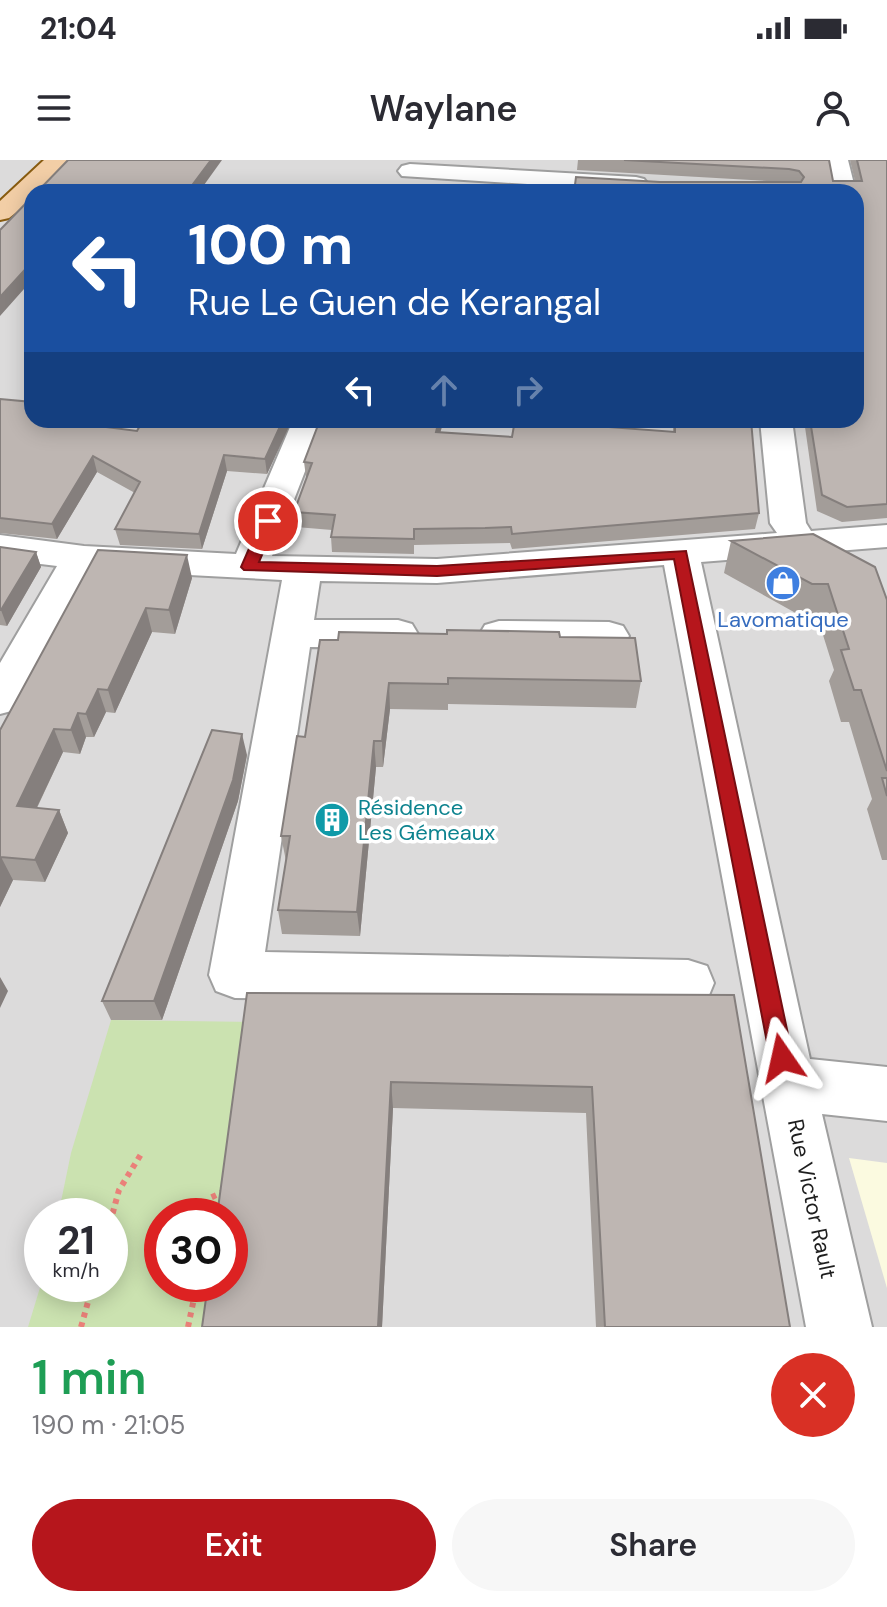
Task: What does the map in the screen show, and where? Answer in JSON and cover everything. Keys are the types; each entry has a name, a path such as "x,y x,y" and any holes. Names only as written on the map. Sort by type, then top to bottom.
{"main road":[{"path":"0,201 38,160"},
{"path":"34,184 57,160"},
{"path":"0,213 24,195"}],"street":[{"path":"837,160 842,184"},
{"path":"409,174 636,184"},
{"path":"249,567 306,428"},
{"path":"777,428 788,523 802,544"},
{"path":"0,547 84,558 303,569 437,571 887,536"},
{"name":"Rue Victor Rault","path":"681,554 839,1327"},
{"path":"0,699 72,573 84,558"},
{"path":"303,569 235,975 688,983"},
{"path":"293,633 609,636"},
{"path":"787,1084 887,1094"}],"path":[{"path":"117,1198 143,1151"},
{"path":"210,1198 227,1190"},
{"path":"81,1327 88,1302"},
{"path":"188,1327 193,1302"}],"shaded area":[{"path":"0,160 887,160 887,1327 0,1327"},
{"path":"849,1158 887,1163 887,1288"}],"green space":[{"path":"111,1020 255,1022 231,1198 144,1198 144,1302 218,1302 215,1327 28,1327 36,1302 128,1302 128,1198 62,1198 71,1153"}],"building":[{"path":"68,160 211,160 193,184 45,184"},
{"path":"624,160 829,160 833,181 862,181 857,160 887,160 887,504 847,507 822,495 811,428 864,428 864,184 575,184 576,177 660,182 801,182 804,177 799,171"},
{"path":"24,205 24,271 0,297 0,230"},
{"path":"0,399 24,401 24,428 137,431 139,428 279,428 265,459 224,455 199,534 115,529 140,482 93,456 52,524 0,518"},
{"path":"317,428 437,428 436,432 512,437 514,428 622,428 675,432 675,428 752,428 759,513 512,534 511,527 414,529 414,539 331,537 335,515 294,512 312,463 304,462"},
{"path":"813,534 875,567 887,600 887,771 861,690 854,690 841,650 849,649 828,584 812,584 731,541"},
{"path":"0,547 36,552 1,610 0,610"},
{"path":"98,550 187,555 169,610 146,608 108,690 98,689 86,714 78,713 71,730 54,729 17,806 59,810 35,860 1,857 0,860 0,730"},
{"name":"Résidence Les Gémeaux","path":"447,630 559,632 560,637 635,638 641,681 448,678 448,684 389,683 382,741 374,741 357,912 278,910 290,836 281,836 297,736 305,737 320,640 338,640 339,632 447,634"},
{"path":"212,730 242,734 233,780 154,1001 102,1001"},
{"path":"882,778 887,778 887,796"},
{"path":"247,993 734,995 790,1327 605,1327 592,1087 391,1082 378,1327 202,1327 205,1302 248,1302 248,1198 219,1198"}],"place":[{"name":"Lavomatique","path":"783,583"},
{"name":"Résidence Les Gémeaux","path":"332,820"}],"route":[{"path":"268,521 249,567 437,571 681,554 782,1058"}]}
